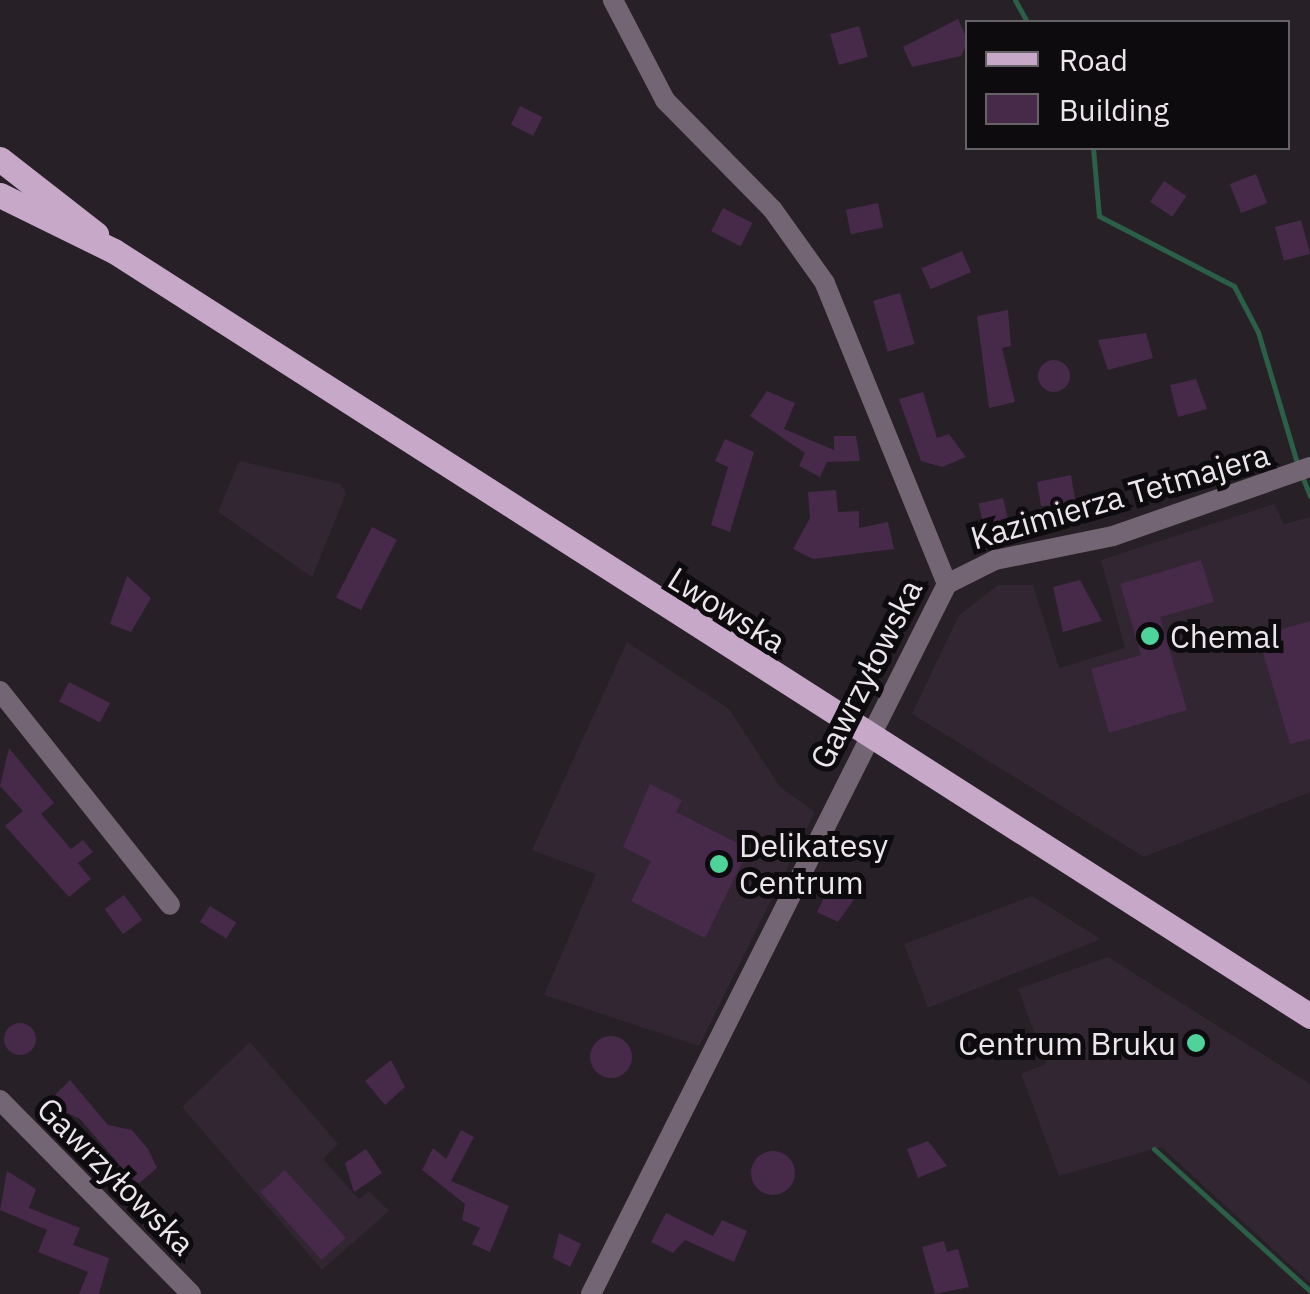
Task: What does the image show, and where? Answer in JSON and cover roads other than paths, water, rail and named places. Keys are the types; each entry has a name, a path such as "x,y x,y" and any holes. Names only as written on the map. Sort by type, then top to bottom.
{"main road":[{"name":"Lwowska","path":"0,159 114,251 866,738 1310,1016"},
{"name":"Lwowska","path":"0,195 114,251"}],"street":[{"name":"Gawrzyłowska","path":"591,1294 866,738 948,584 816,268 773,210 666,100 613,0"},
{"name":"Kazimierza Tetmajera","path":"948,584 995,560 1113,536 1304,471"},
{"path":"0,691 170,904"},
{"name":"Gawrzyłowska","path":"0,1100 191,1294"}],"waterway":[{"path":"1015,0 1026,20"},
{"path":"1093,150 1099,216 1234,286 1258,332 1298,466"},
{"path":"1302,476 1310,496"},
{"path":"1154,1149 1310,1291"}],"place":[{"name":"Chemal","path":"1150,636"},
{"name":"Delikatesy Centrum","path":"719,864"},
{"name":"Centrum Bruku","path":"1196,1043"}]}
